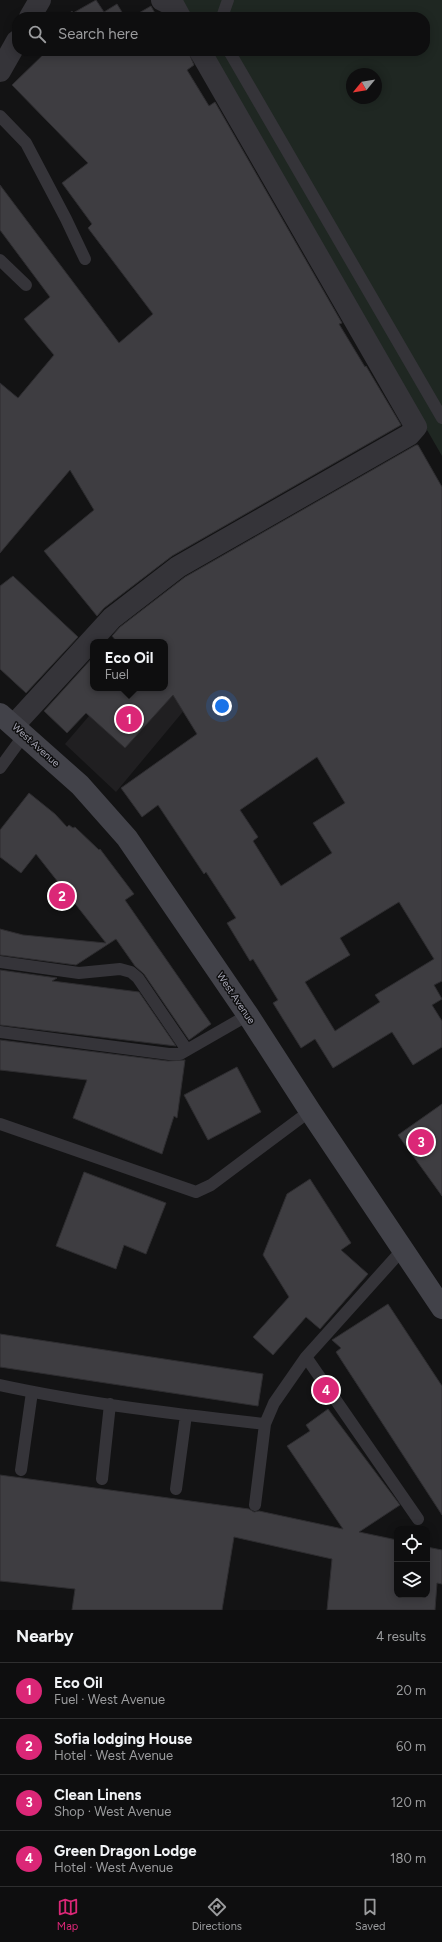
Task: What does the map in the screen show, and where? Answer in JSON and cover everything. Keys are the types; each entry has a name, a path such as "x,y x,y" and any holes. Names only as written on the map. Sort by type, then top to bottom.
{"main road":[{"name":"West Avenue","path":"13,724 80,785 126,838 248,1015 310,1111 442,1308"}],"street":[{"path":"33,12 40,0"},
{"path":"162,0 174,6 177,12"},
{"path":"0,71 12,50"},
{"path":"92,639 112,618 178,567 409,435 416,428 203,56"},
{"path":"13,724 90,642"}],"lane":[{"path":"224,12 228,0"},
{"path":"232,56 442,418"},
{"path":"0,116 26,142 85,259"},
{"path":"0,260 26,285"},
{"path":"0,768 13,724"},
{"path":"0,962 79,973 120,969 132,972 138,978 187,1050"},
{"path":"0,1032 169,1054 180,1054 248,1015"},
{"path":"0,1124 196,1192 211,1185 310,1111"},
{"path":"255,1505 265,1424 274,1403 306,1358 403,1249"},
{"path":"306,1358 418,1519"},
{"path":"0,1385 32,1392 110,1404 265,1424"},
{"path":"21,1470 32,1392"},
{"path":"102,1479 110,1404"},
{"path":"176,1489 186,1415"}],"shaded area":[{"path":"180,0 442,0 442,456 212,56 430,56 430,12 187,12"},
{"path":"168,675 186,708 116,792 65,744 110,691 168,691"}],"building":[{"path":"96,0 104,12 75,12"},
{"path":"117,4 122,12 104,12"},
{"path":"151,6 154,12 141,12"},
{"path":"42,56 190,56 194,65 187,70 209,106 215,102 342,323 339,324 401,425 172,556 104,608 97,616 44,551 94,510 70,470 0,553 0,383 18,398 54,355 24,319 50,297 0,230 0,185 119,343 153,314 88,228 92,224 62,183 88,163 12,85"},
{"path":"418,445 442,487 442,981 434,985 442,999 432,1005 442,1021 442,1047 413,1065 392,1032 333,1068 315,1039 301,1048 273,1003 278,1000 253,959 250,961 227,923 236,918 206,872 204,874 158,805 142,817 121,788 197,734 173,695 125,748 86,713 67,733 44,711 90,660 90,691 168,691 168,639 114,639 112,636 120,627 185,577","holes":["317,757 345,803 313,823 332,853 281,886 253,841 258,837 240,810","399,902 434,959 375,995 380,1002 335,1031 305,982 350,955 340,938"]},
{"path":"13,576 78,637 26,693 0,669 0,586"},
{"path":"29,793 55,814 67,827 69,825 73,828 75,827 99,850 100,849 134,894 125,900 211,1024 189,1040 144,974 135,966 116,939 76,965 0,955 0,929 23,935 106,943 36,854 21,873 0,857 0,830"},
{"path":"0,970 57,978 52,981 139,992 176,1046 0,1025"},
{"path":"0,1040 168,1061 185,1060 177,1118 174,1116 162,1154 73,1118 87,1080 0,1070"},
{"path":"237,1067 261,1112 208,1140 184,1095"},
{"path":"442,1104 442,1196 398,1135"},
{"path":"84,1172 166,1203 146,1254 124,1245 116,1269 56,1246"},
{"path":"310,1179 351,1243 341,1250 368,1274 320,1329 306,1317 273,1355 253,1337 289,1297 263,1255 287,1194"},
{"path":"388,1304 442,1386 442,1515 336,1352 341,1348 332,1340"},
{"path":"0,1334 263,1374 258,1406 0,1367"},
{"path":"328,1409 400,1505 359,1532 394,1539 394,1598 430,1598 430,1548 442,1550 442,1584 437,1583 435,1610 327,1610 332,1559 234,1537 222,1610 72,1610 75,1589 0,1581 0,1475 249,1509 254,1512 259,1511 343,1529 287,1446 310,1431 306,1425"}],"place":[{"name":"Eco Oil","path":"129,719"},
{"name":"Sofia lodging House","path":"62,896"},
{"name":"Clean Linens","path":"421,1142"},
{"name":"Green Dragon Lodge","path":"326,1390"}]}
